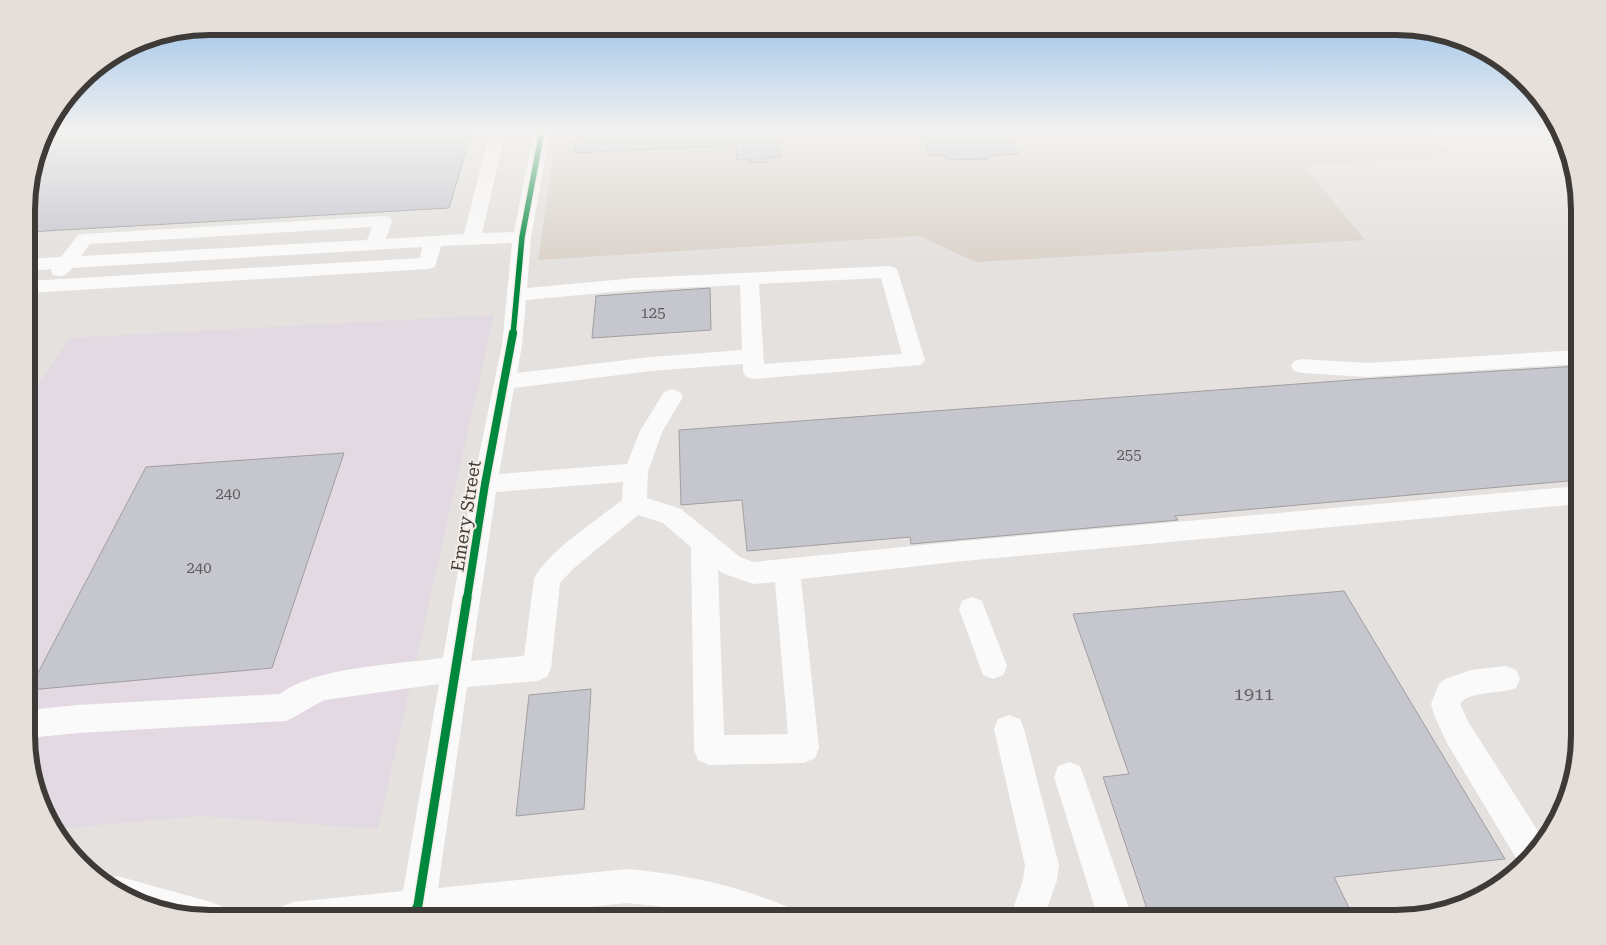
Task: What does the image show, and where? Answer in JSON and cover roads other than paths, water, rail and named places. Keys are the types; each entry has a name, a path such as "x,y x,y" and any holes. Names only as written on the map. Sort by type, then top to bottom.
{"street":[{"path":"472,239 487,175"},
{"name":"Emery Street","path":"417,910 485,484 512,345 522,237 534,175"},
{"path":"49,286 84,239 383,221 375,244"},
{"path":"35,265 522,237"},
{"path":"35,287 428,262 433,241"},
{"path":"516,295 635,284 889,272 914,360 754,372 749,280"},
{"path":"505,382 651,364 754,356"},
{"path":"1302,366 1367,370 1571,357"},
{"path":"35,724 286,707 297,698 323,686 456,672 537,668 547,579 564,561 634,504 636,472 651,431 672,397"},
{"path":"485,484 636,472"},
{"path":"634,504 672,516 731,565 753,573 964,551 1571,495"},
{"path":"704,543 709,750 804,748 787,570"},
{"path":"972,609 993,666"},
{"path":"1506,679 1467,683 1451,690 1446,701 1448,714 1458,733 1529,848"},
{"path":"1009,729 1042,865 1040,880 1029,910"},
{"path":"1069,777 1112,910"},
{"path":"446,910 627,886 654,887 680,892 735,904 751,910"}]}
